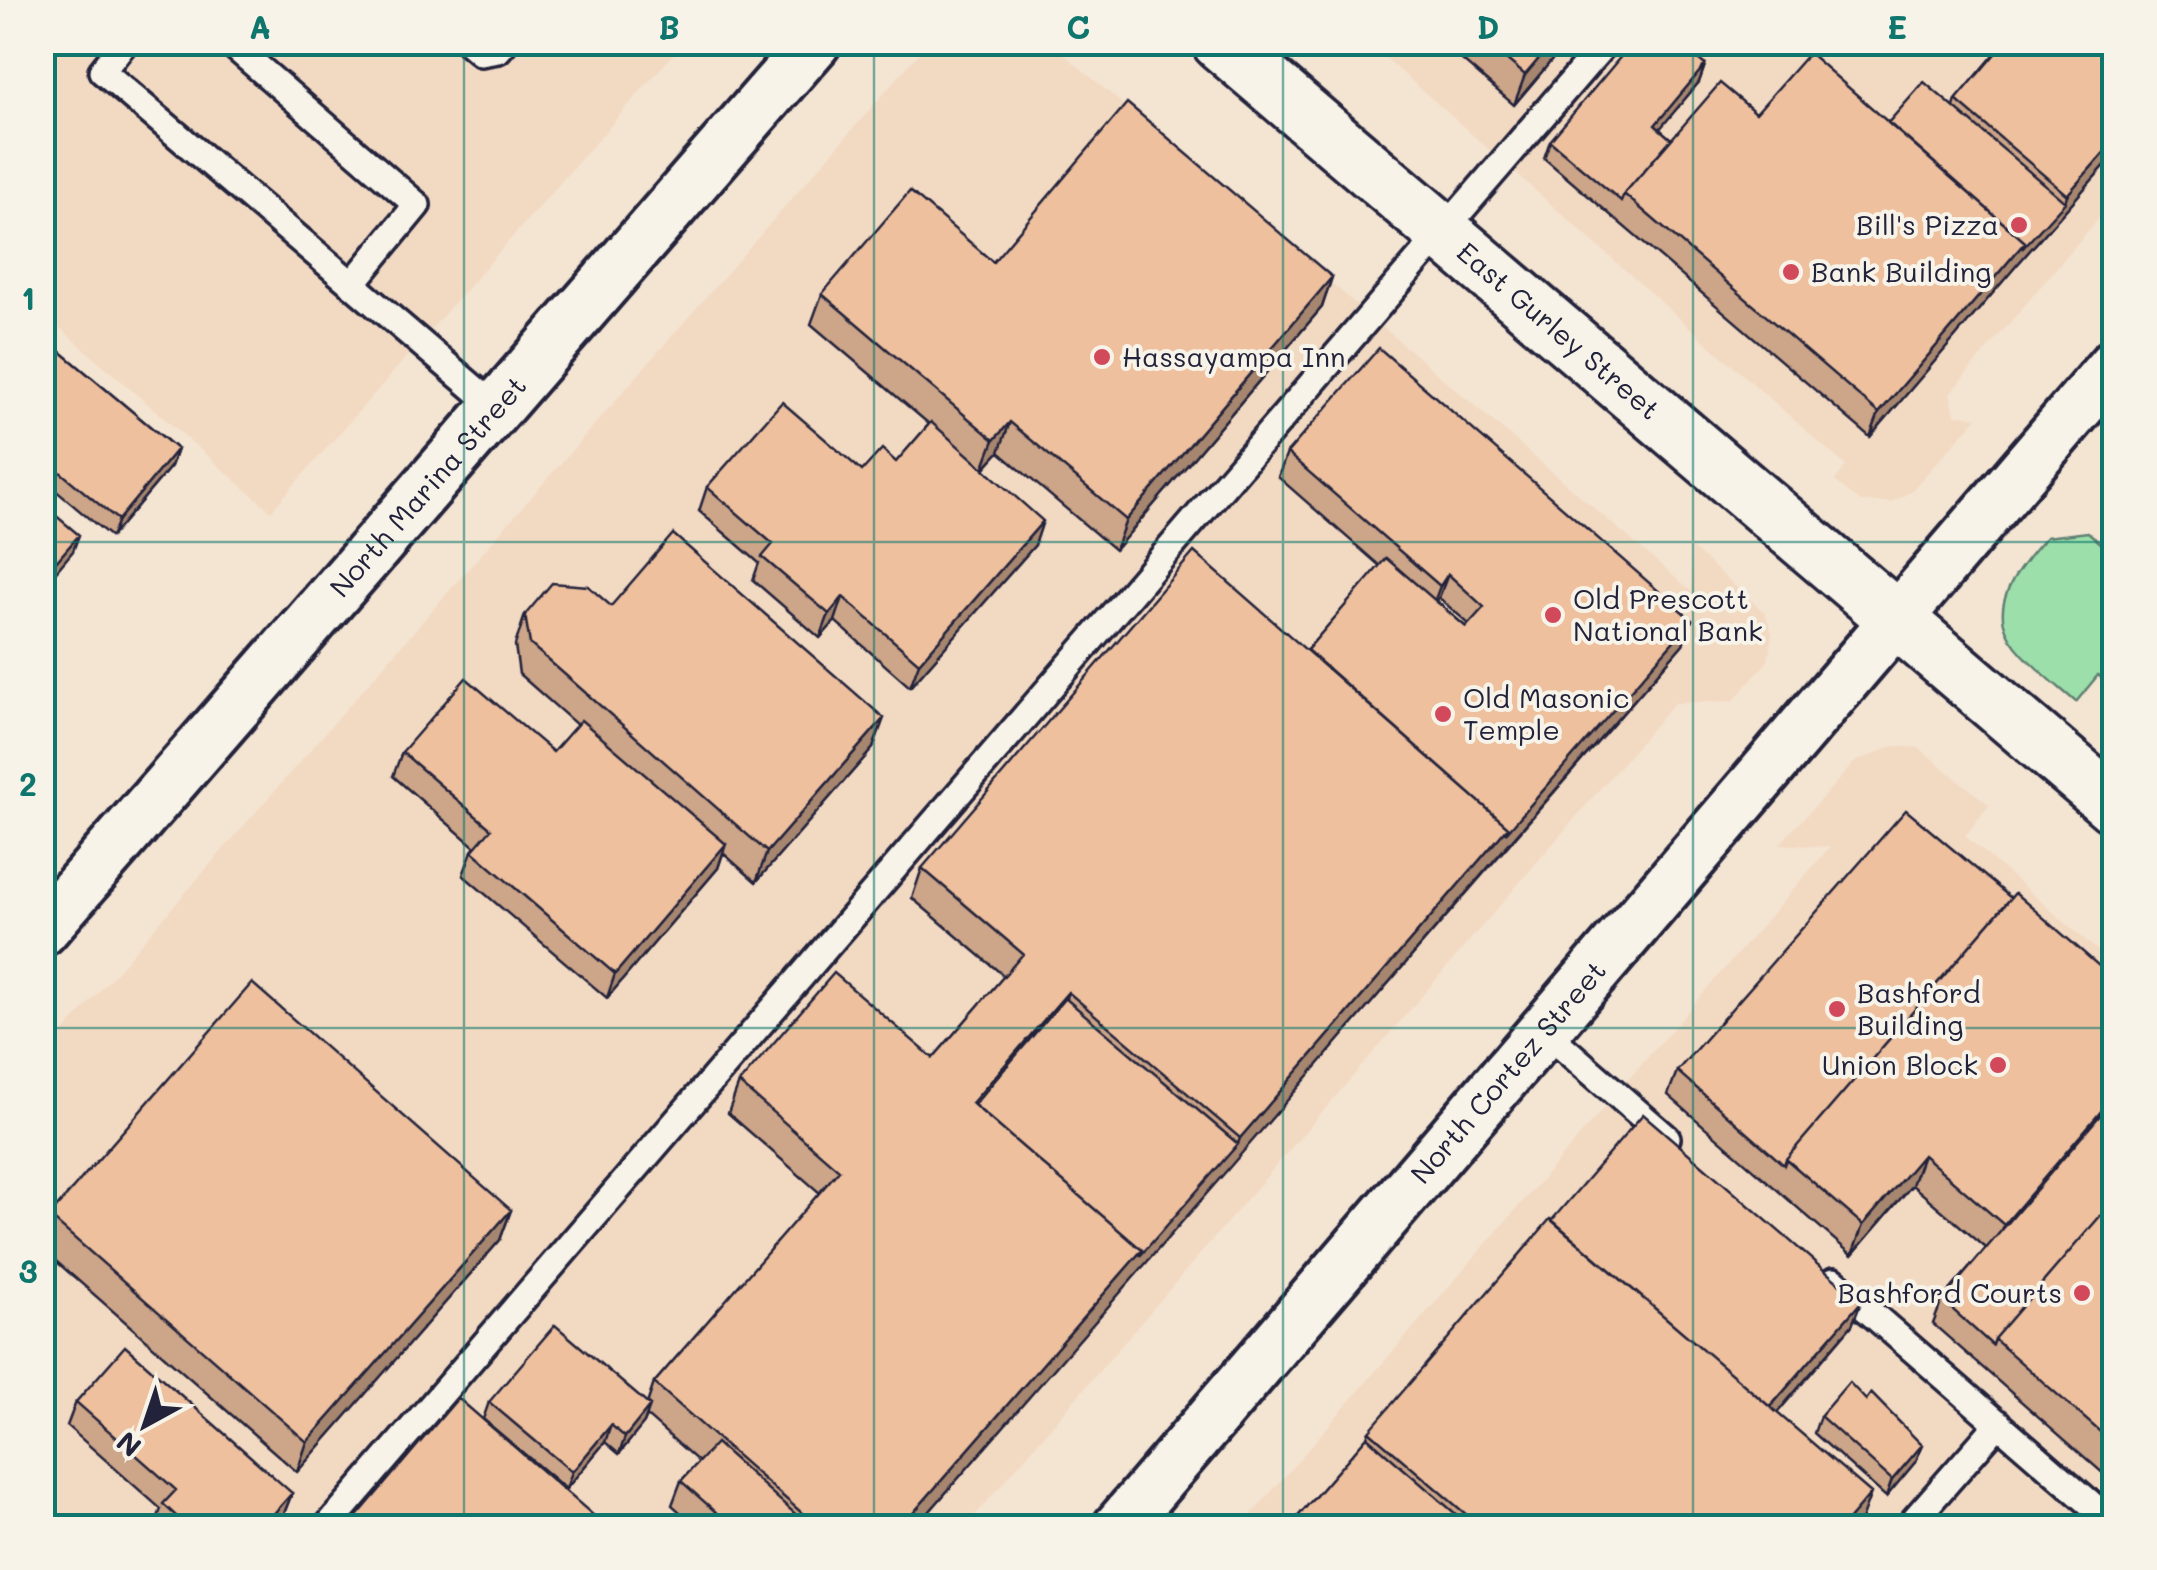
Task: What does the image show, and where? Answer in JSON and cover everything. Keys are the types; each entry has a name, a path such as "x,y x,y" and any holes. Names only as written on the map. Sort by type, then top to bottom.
{"main road":[{"name":"East Gurley Street","path":"1220,42 1897,616 2114,806"}],"street":[{"name":"North Marina Street","path":"42,930 815,42"},
{"name":"North Cortez Street","path":"1118,1528 2114,365"}],"lane":[{"path":"125,42 102,71 497,408"},
{"path":"229,42 417,205 353,284"},
{"path":"468,42 481,53 498,50 505,42"},
{"path":"326,1528 1606,42"},
{"path":"1543,1030 1682,1150"},
{"path":"1818,1267 2114,1524"},
{"path":"1907,1528 1999,1423"}],"shaded area":[{"path":"43,43 683,43 271,511 43,313"},
{"path":"928,43 1051,43 1692,592 1691,547 1765,613 1772,633 1768,661 1733,701 1674,703 965,1527 68,1528 43,1506 43,1056"},
{"path":"1369,43 2114,43 2114,200 1950,393 1955,415 1978,417 1910,492 1891,502 1861,502 1835,481 1846,466"},
{"path":"1893,746 1919,748 1989,805 1965,836 2114,965 2114,1527 1240,1528 1830,847 1780,844 1855,762"}],"green space":[{"path":"2088,532 2104,546 2114,534 2114,689 2098,675 2076,702 2014,644 2005,627 2003,610 2008,589 2046,537"}],"building":[{"path":"1486,42 1553,42 1525,75"},
{"path":"1633,42 1679,42 1705,65 1655,125 1671,139 1621,201 1550,141"},
{"path":"2005,42 2109,42 2114,48 2114,141 2067,195 1956,100"},
{"path":"1809,53 2025,242 1879,413 1624,194 1720,83 1756,113"},
{"path":"1924,82 2065,202 2022,249 2025,242 1888,123"},
{"path":"1127,103 1332,277 1126,520 1010,422 994,440 822,294 910,191 993,262"},
{"path":"42,336 177,449 118,520 42,457"},
{"path":"1379,348 1692,620 1506,833 1508,827 1307,650 1386,558 1466,627 1484,607 1448,574 1440,586 1287,453"},
{"path":"782,402 862,471 882,449 896,462 931,422 1043,521 919,663 843,597 829,614 762,557 773,544 707,487"},
{"path":"42,504 79,535 42,578"},
{"path":"673,534 884,718 767,852 530,644 525,615 552,583 588,586 611,606"},
{"path":"1194,552 1508,827 1240,1138 1068,992 972,1103 1142,1250 900,1528 819,1528 654,1383 839,1170 739,1083 834,973 933,1058 1023,954 922,868"},
{"path":"466,678 553,752 581,720 726,844 615,974 472,851 491,829 402,752"},
{"name":"Bashford Building","path":"1906,810 2011,898 1784,1165 1677,1071"},
{"name":"Union Block","path":"2015,893 2114,979 2114,1096 2004,1225 1923,1155 1863,1225 1786,1159"},
{"path":"252,983 511,1210 307,1442 49,1216"},
{"path":"1065,998 1238,1144 1140,1256 1142,1250 974,1105"},
{"path":"2114,1099 2114,1200 1992,1345 1942,1300"},
{"path":"1643,1114 1861,1302 1770,1407 1552,1220"},
{"name":"Bashford Courts","path":"2114,1200 2114,1444 1994,1339"},
{"path":"1550,1219 1871,1493 1841,1528 1482,1528 1369,1431"},
{"path":"555,1325 650,1406 625,1437 611,1425 572,1472 489,1402"},
{"path":"125,1346 292,1493 261,1528 189,1528 163,1504 176,1490 76,1402"},
{"path":"1849,1382 1866,1400 1871,1393 1922,1445 1892,1480 1820,1416"},
{"path":"458,1398 608,1528 347,1528"},
{"path":"1367,1437 1472,1528 1288,1528"},
{"path":"716,1443 811,1528 720,1528 726,1521 681,1481"}],"place":[{"name":"Bill's Pizza","path":"2019,225"},
{"name":"Bank Building","path":"1791,272"},
{"name":"Hassayampa Inn","path":"1102,357"},
{"name":"Old Prescott National Bank","path":"1553,615"},
{"name":"Old Masonic Temple","path":"1443,714"},
{"name":"Bashford Building","path":"1837,1009"},
{"name":"Union Block","path":"1998,1065"},
{"name":"Bashford Courts","path":"2082,1293"}]}
